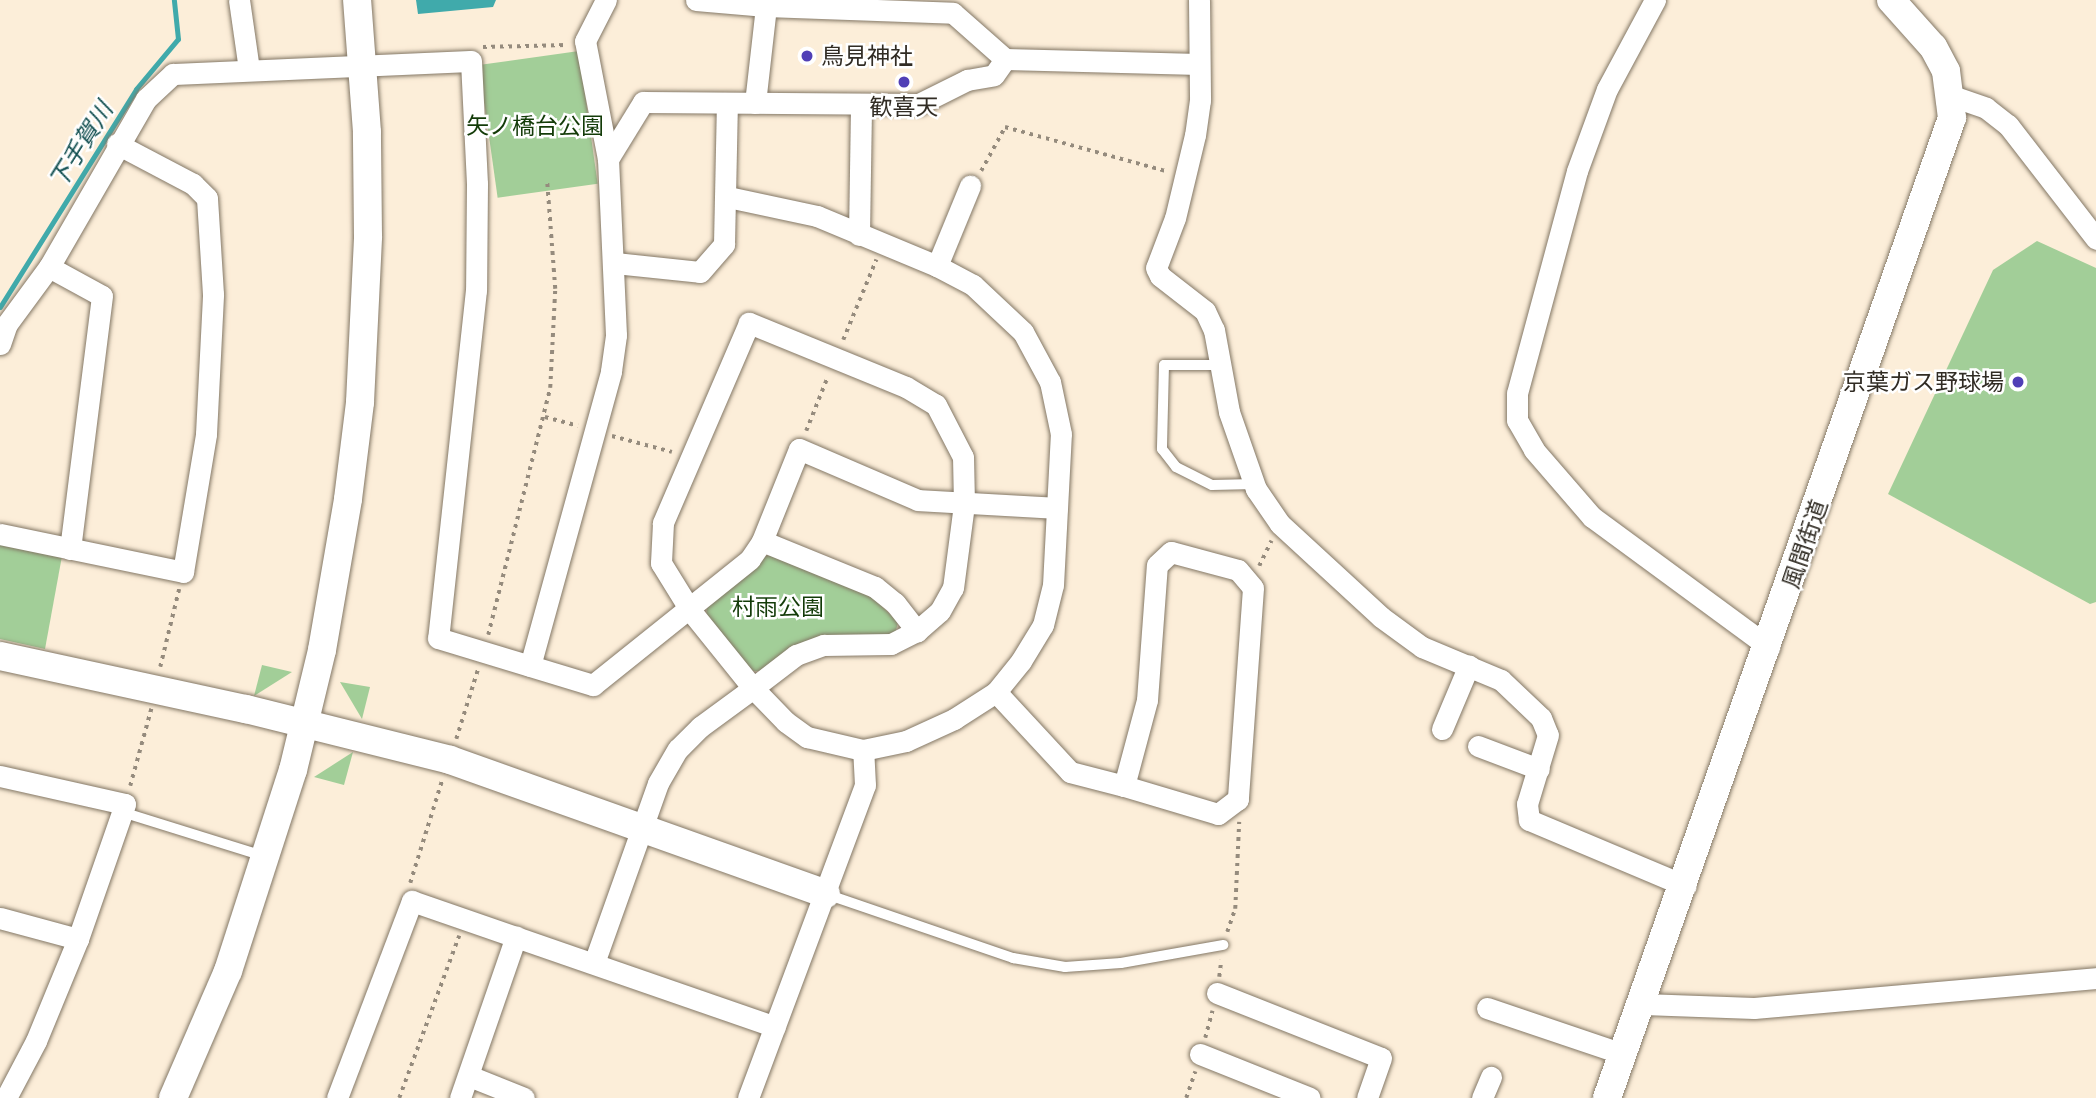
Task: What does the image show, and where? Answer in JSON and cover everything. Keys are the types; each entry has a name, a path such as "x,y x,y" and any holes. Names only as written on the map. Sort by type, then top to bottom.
{"street":[{"path":"239,0 249,69"},
{"path":"173,1098 228,971 267,857 307,723 346,513 360,402 368,236 357,0"},
{"path":"530,666 613,359 615,264 608,159 585,41 606,0"},
{"path":"696,0 766,6 955,6 1005,59 1199,64"},
{"path":"1199,0 1200,100 1187,177 1156,268 1160,276 1205,312 1214,330 1229,412 1255,484 1280,524 1381,617 1422,647 1501,680 1541,718 1548,735 1527,804 1529,820 1686,886"},
{"path":"1655,0 1607,89 1577,171 1517,393 1517,420 1534,450 1591,517 1769,647"},
{"name":"風間街道","path":"1608,1098 1686,886 1952,118 1952,96 1946,71 1933,47 1891,0"},
{"path":"755,103 766,6"},
{"path":"608,159 643,103 919,104 967,80 994,75 1005,59"},
{"path":"0,344 7,324 49,267 117,144 159,83 173,74 471,61 477,184 476,290 438,638 593,685 738,572 762,541 799,449 918,500 964,505 1057,508"},
{"path":"1952,96 1986,108 2008,125 2096,239"},
{"path":"615,264 700,272 724,244 728,197 727,103"},
{"path":"859,235 861,104"},
{"path":"0,534 183,572 206,434 213,294 207,198 193,184 117,144"},
{"path":"937,266 970,186"},
{"path":"594,963 643,826 678,749 753,688 796,655 824,645 891,644 918,631 940,611 953,588 964,505 963,457 936,405 906,387 750,323 691,458 659,542 661,563 690,610 753,688 807,737 863,750 906,741 954,719 996,692 1042,625 1053,585 1061,434 1050,382 1037,354 1001,308 973,285 937,266 817,216 728,197"},
{"path":"49,267 102,296 70,549"},
{"path":"762,541 875,587 895,603 918,631"},
{"path":"996,692 1070,772 1218,814 1238,799 1252,588 1238,570 1171,552 1157,565 1147,700 1124,786"},
{"path":"0,656 307,723 450,760 643,826 826,894"},
{"path":"1442,729 1469,666"},
{"path":"1478,746 1539,769"},
{"path":"748,1098 866,785 863,750"},
{"path":"0,776 124,808 78,939 36,1041 6,1098"},
{"path":"337,1098 412,901 775,1027"},
{"path":"0,918 78,939"},
{"path":"460,1098 516,936"},
{"path":"1643,1004 1754,1007 2096,978"},
{"path":"1217,993 1381,1058 1367,1098"},
{"path":"1488,1008 1623,1054"},
{"path":"1200,1054 1310,1098"},
{"path":"469,1076 524,1098"},
{"path":"1482,1098 1491,1077"}],"lane":[{"path":"1221,365 1164,365 1162,449 1176,467 1212,485 1255,484"},
{"path":"124,808 267,857"},
{"path":"826,894 1013,958 1065,967 1121,963 1223,945"}],"path":[{"path":"477,47 573,45"},
{"path":"970,186 1005,127 1187,177"},
{"path":"455,743 483,653 544,417 553,356 555,289 547,183"},
{"path":"544,417 691,458"},
{"path":"1252,588 1280,524"},
{"path":"158,676 183,572"},
{"path":"124,808 152,704"},
{"path":"412,901 407,894 445,772"},
{"path":"399,1098 464,919"}],"green space":[{"name":"矢ノ橋台公園","path":"579,51 598,184 498,198 479,65"},
{"name":"京葉ガス野球場","path":"2037,241 2096,268 2096,602 2090,604 1888,494 1993,270"},
{"path":"0,543 62,556 45,649 0,639"},
{"name":"村雨公園","path":"773,554 867,592 898,622 894,639 815,644 762,671 748,671 706,622 707,606 759,558"},
{"path":"262,665 292,672 254,696"},
{"path":"340,682 370,687 362,719"},
{"path":"353,752 344,785 314,777"}],"water":[{"path":"416,0 496,0 493,7 418,14"}],"waterway":[{"name":"下手賀川","path":"0,307 136,89 178,39 174,0"}],"place":[{"name":"鳥見神社","path":"807,56"},
{"name":"歓喜天","path":"904,82"},
{"name":"京葉ガス野球場","path":"2018,382"}]}
